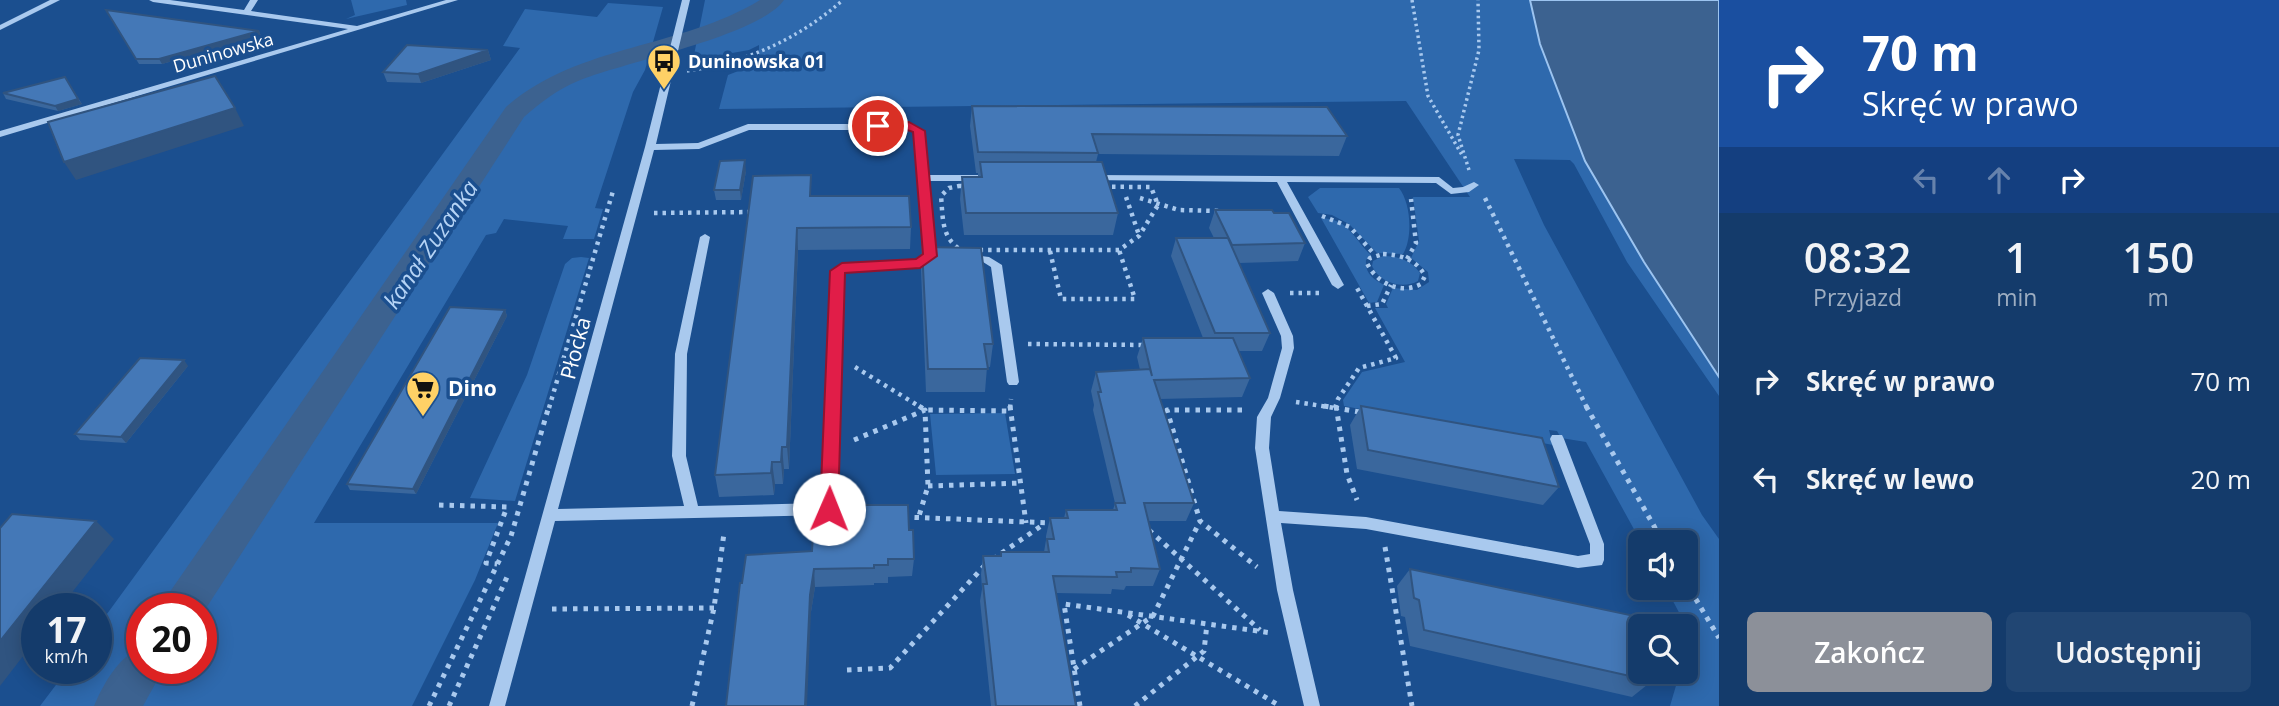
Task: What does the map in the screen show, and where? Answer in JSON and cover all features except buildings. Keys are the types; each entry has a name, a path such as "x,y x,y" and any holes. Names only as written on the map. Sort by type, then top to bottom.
{"street":[{"path":"0,28 57,0"},
{"path":"153,0 361,28"},
{"path":"246,12 254,0"},
{"name":"Duninowska","path":"0,134 454,0"},
{"name":"Płocka","path":"497,706 650,147 686,0"},
{"path":"650,147 699,146 748,127 909,126 919,131 930,256"},
{"path":"923,178 991,178"},
{"path":"1085,178 1439,180 1451,191 1465,190 1474,185"},
{"path":"692,512 679,457 681,354 705,237"},
{"path":"550,515 829,509 837,271 842,268 920,263 930,256 944,256"},
{"path":"957,257 985,259 996,265 1013,382"},
{"path":"1272,516 1373,524 1578,562 1597,560 1597,544 1557,439"}],"lane":[{"path":"1280,179 1334,289"},
{"path":"1268,293 1287,337 1288,348 1274,398 1264,417 1262,448 1285,590 1312,706"}],"path":[{"path":"669,73 725,66 756,54 827,15 843,0"},
{"path":"1412,0 1428,96 1468,166 1451,191"},
{"path":"1478,0 1479,50 1458,135 1474,185 1489,204 1586,406 1655,530"},
{"path":"1400,180 1411,200 1416,239 1407,259"},
{"path":"429,706 510,536 615,184"},
{"path":"958,186 1151,187 1158,205 1139,236 1119,250 958,249 946,236 942,193 958,186"},
{"path":"1117,187 1158,205 1179,210 1233,211"},
{"path":"1124,190 1139,236"},
{"path":"651,213 767,211"},
{"path":"1321,225 1314,214 1350,227 1375,255"},
{"path":"1050,251 1061,299 1135,299 1119,250"},
{"path":"1392,254 1407,259 1423,270 1424,281 1414,288 1391,285 1378,279 1367,263 1375,255 1392,254"},
{"path":"1353,281 1396,358 1359,368 1335,408 1347,474 1373,524 1412,706"},
{"path":"1367,306 1382,304 1391,285"},
{"path":"1268,293 1334,289"},
{"path":"1007,344 1158,345"},
{"path":"834,353 925,410"},
{"path":"1013,382 1010,411 1026,523"},
{"path":"1274,398 1362,413"},
{"path":"919,516 928,485 925,410"},
{"path":"830,449 925,410 1010,411"},
{"path":"1264,417 1241,410 1167,410 1200,521 1285,590"},
{"path":"928,485 1021,484"},
{"path":"439,505 507,507 486,563 497,564"},
{"path":"692,706 714,608 727,511"},
{"path":"892,517 1057,523"},
{"path":"1074,669 1153,616 1200,521"},
{"path":"847,670 890,668 977,571 1045,523"},
{"path":"1149,530 1262,632"},
{"path":"1696,600 1719,638"},
{"path":"1080,706 1064,604 1297,638"},
{"path":"552,609 714,608"},
{"path":"1125,613 1280,706"},
{"path":"1135,706 1204,651 1207,624"}],"shaded area":[{"path":"351,0 406,0 407,5 346,19 355,15"},
{"path":"705,0 1719,0 1719,396 1627,262 1574,164 1570,160 1514,159 1544,225 1702,515 1719,539 1719,706 1670,706 1676,684 1698,684 1698,614 1680,614 1672,600 1698,600 1698,530 1634,530 1586,442 1561,438 1557,431 1549,430 1553,445 1344,406 1343,400 1362,372 1405,362 1375,308 1388,308 1386,304 1393,288 1417,290 1429,282 1428,272 1411,258 1419,241 1413,197 1470,197 1406,101 719,109 728,75 759,63 759,45 749,50 693,60"},
{"path":"1530,0 1719,0 1719,377 1644,262 1585,161 1540,44"},
{"path":"608,3 663,7 645,70 633,92 595,208 603,209 594,239 563,239 568,226 504,219 496,233 486,235 314,523 498,523 475,580 412,706 40,706 57,684 112,684 112,607 520,48 503,46 525,9 597,17"},
{"path":"1320,188 1399,188 1406,202 1409,221 1408,239 1403,254 1377,253 1349,224 1332,215 1318,213 1308,197"},
{"path":"1321,218 1331,219 1345,226 1371,255 1366,260 1368,272 1384,285 1377,302 1369,303"},
{"path":"1383,256 1399,258 1413,265 1420,273 1418,281 1405,285 1385,280 1372,266 1373,261"},
{"path":"572,258 589,258 515,501 470,498 527,375 565,264"},
{"path":"1005,413 1015,474 936,475 930,414"}],"waterway":[{"name":"kanał Zuzanka","path":"193,593 515,112 549,86 568,77 711,31 737,21 774,0"},
{"name":"kanał Zuzanka","path":"117,706 131,684"}],"place":[{"name":"Duninowska 01","path":"664,91"},
{"name":"Dino","path":"423,418"}],"route":[{"path":"829,509 837,271 842,268 920,263 930,256 919,131 909,126 878,126"}]}
